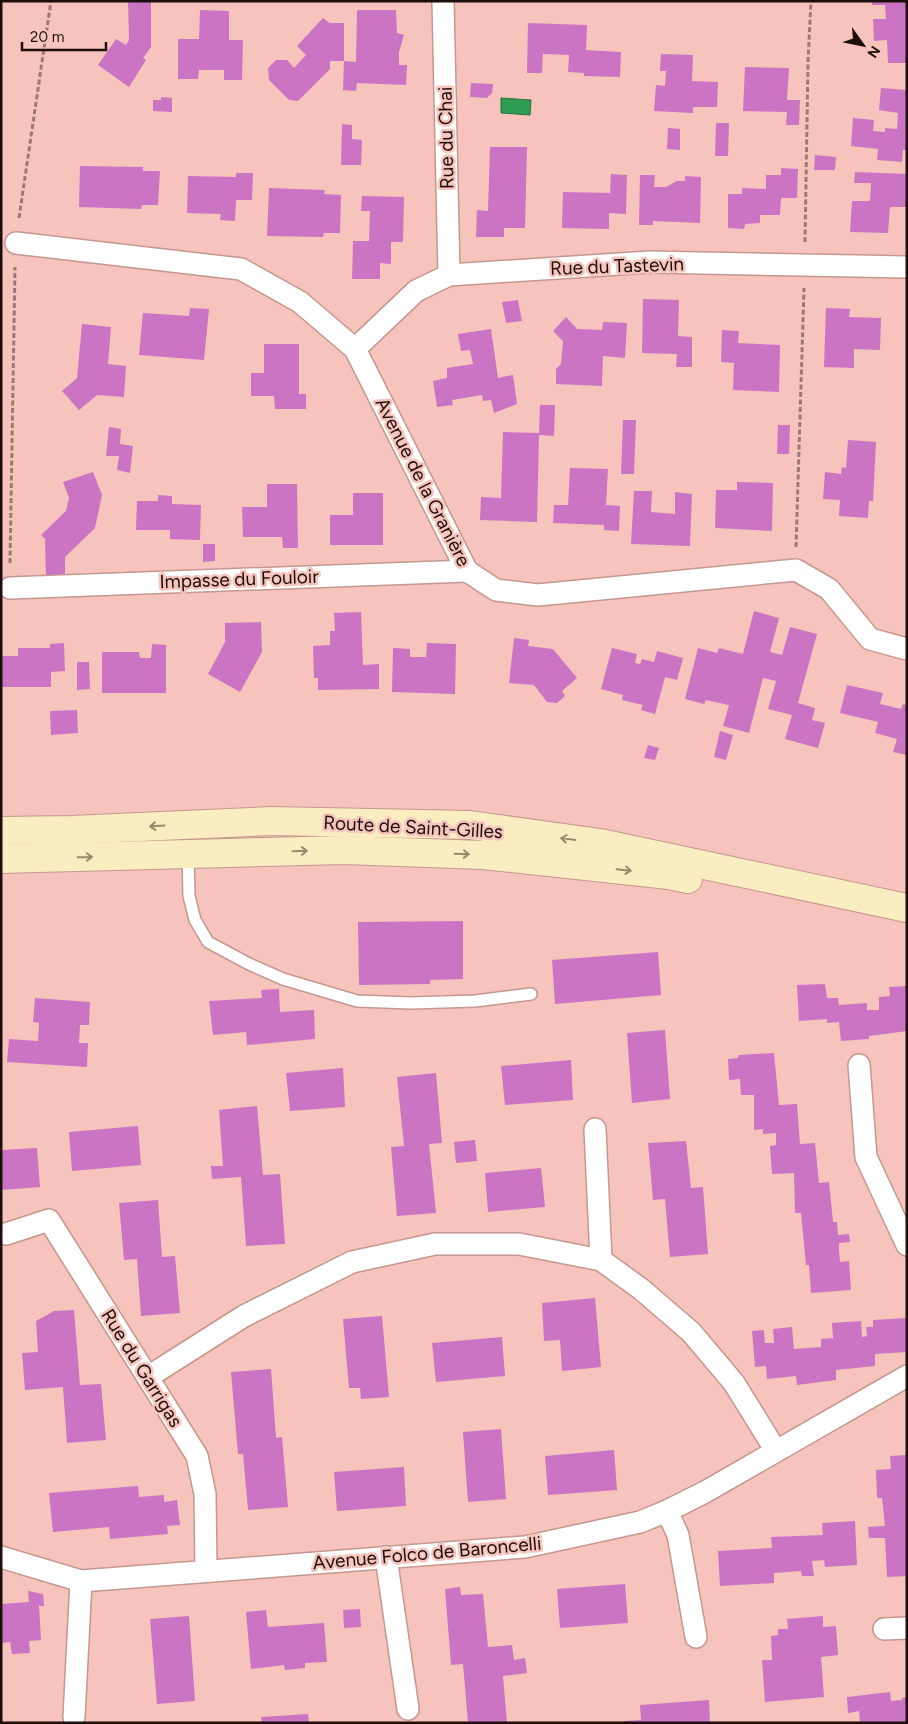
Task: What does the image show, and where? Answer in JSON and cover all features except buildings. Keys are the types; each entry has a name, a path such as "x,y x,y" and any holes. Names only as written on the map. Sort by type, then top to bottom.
{"main road":[{"name":"Route de Saint-Gilles","path":"1,831 104,829 272,821 470,825 600,843 907,908"},
{"path":"188,854 189,840 306,833 328,822"},
{"path":"1,844 58,842 104,829"},
{"name":"Route de Saint-Gilles","path":"1,859 344,850 483,855 669,876 907,923"}],"street":[{"name":"Rue du Chai","path":"443,1 449,275"},
{"name":"Avenue de la Granière","path":"16,242 241,268 300,302 355,349 467,571 496,590 538,595 796,570"},
{"name":"Rue du Tastevin","path":"355,349 416,290 449,275 650,262 907,266"},
{"path":"796,570 829,590 870,639 907,649"},
{"name":"Impasse du Fouloir","path":"10,588 467,571"},
{"path":"859,1065 866,1157 907,1245"},
{"path":"595,1129 601,1260"},
{"name":"Rue du Garrigas","path":"6,1234 49,1220 197,1456 205,1494 206,1571"},
{"path":"148,1377 244,1316 352,1262 435,1244 519,1244 601,1260 641,1289 691,1332 734,1383 776,1451"},
{"name":"Avenue Folco de Baroncelli","path":"1,1557 81,1581 526,1547 640,1522 667,1511 705,1492 907,1376"},
{"path":"667,1511 678,1534 696,1637"},
{"path":"386,1557 408,1709"},
{"path":"74,1717 81,1581"},
{"path":"884,1630 907,1628"}],"lane":[{"path":"188,854 190,896 194,920 208,942 249,964 283,979 357,1002 456,1002 531,994"}],"path":[{"path":"10,588 16,242 51,1"},
{"path":"796,570 811,1"}],"shaded area":[{"path":"501,98 531,100 530,115 501,113"}]}
